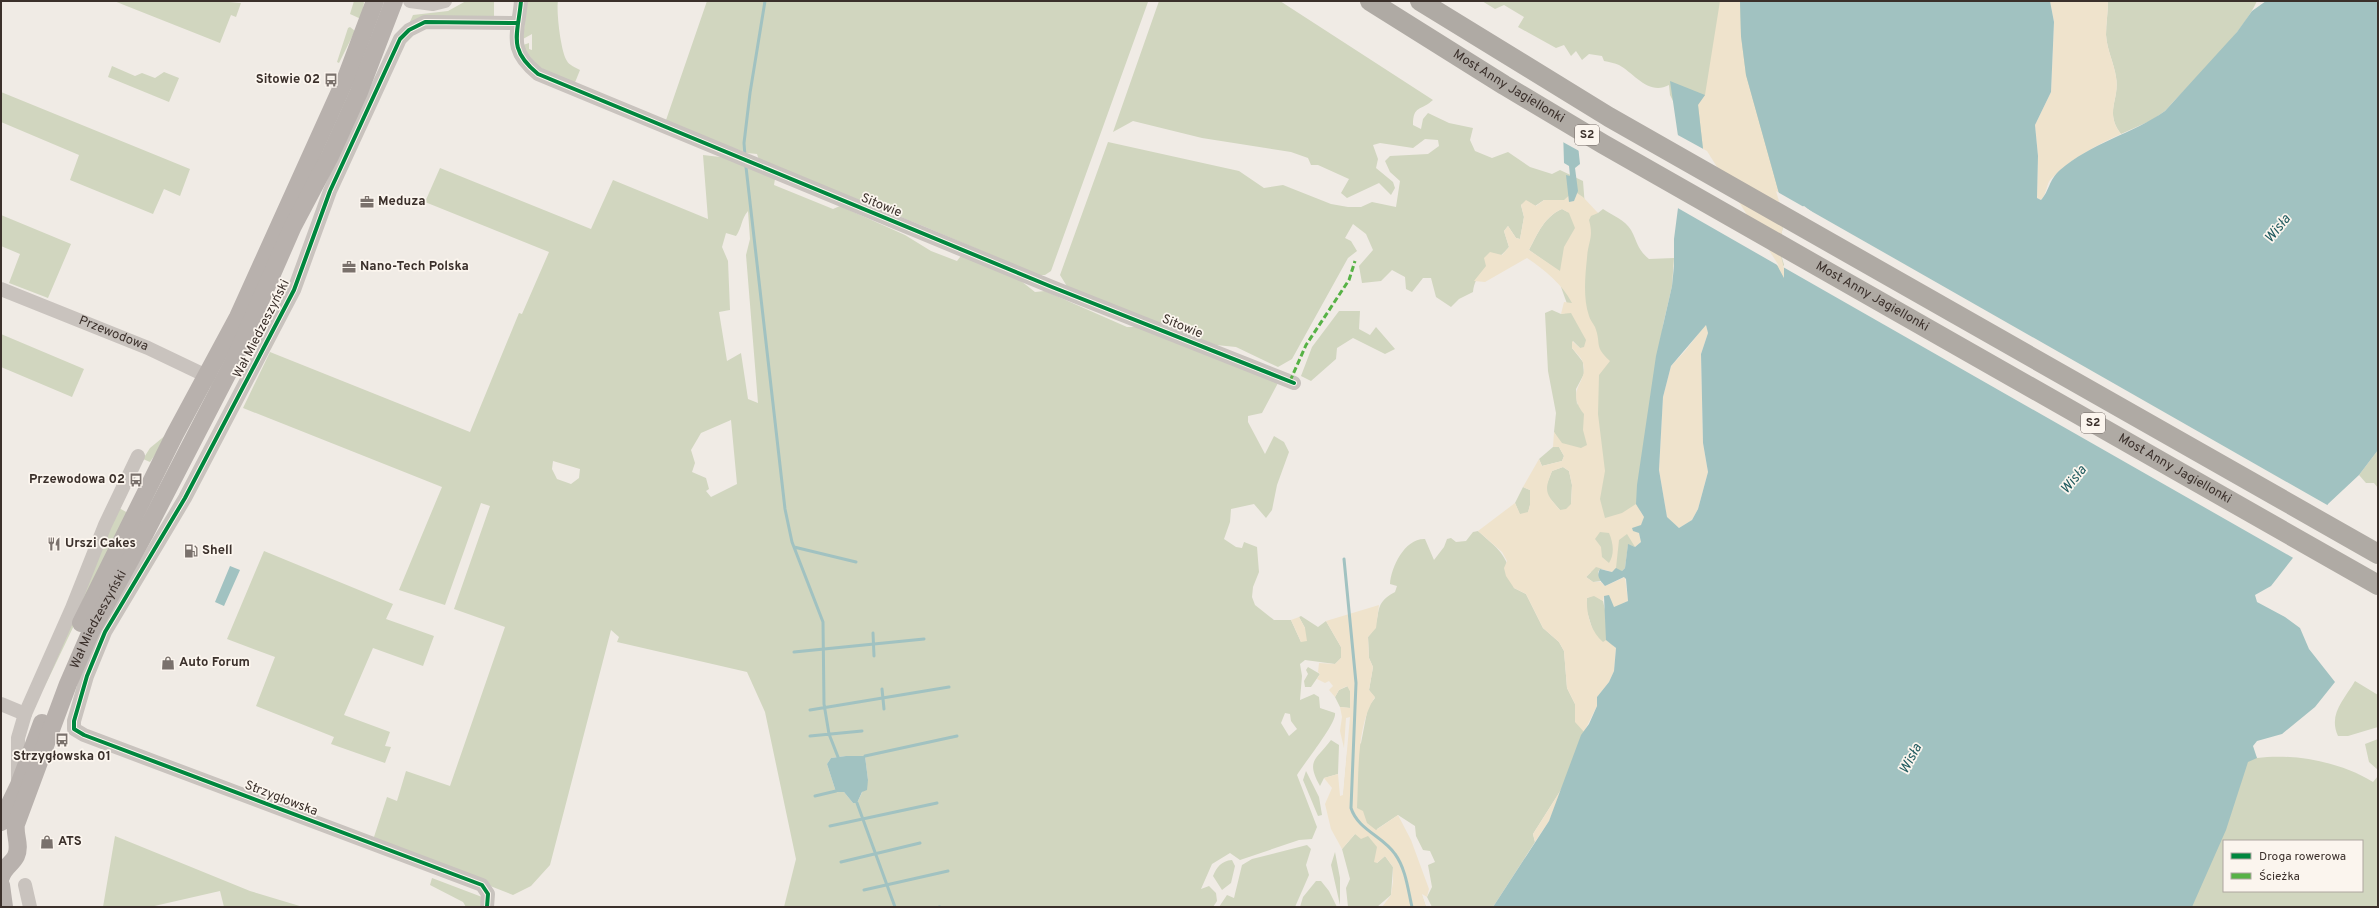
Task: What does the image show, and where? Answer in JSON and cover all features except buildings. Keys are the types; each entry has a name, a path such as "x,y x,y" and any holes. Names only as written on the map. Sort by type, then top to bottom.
{"highway":[{"name":"Most Anny Jagiellonki","path":"1370,1 1504,85 1603,144 2378,585"},
{"name":"Most Anny Jagiellonki","path":"1420,1 1609,117 2378,554"}],"main road":[{"name":"Wał Miedzeszyński","path":"1,822 18,785 55,684 81,622 178,428 215,380 238,317 356,52 375,1"},
{"name":"Wał Miedzeszyński","path":"1,876 16,856 18,848 9,830 16,824 68,684 91,631 144,535 215,380 337,143 372,61 394,1"},
{"path":"1,876 4,907"}],"street":[{"path":"410,1 433,4 445,1"},
{"name":"Sitowie","path":"521,1 516,23 515,36 522,58 538,74 1052,287 1294,383"},
{"name":"Wał Miedzeszyński","path":"74,729 74,721 79,700 105,632 185,498 294,290 330,191 401,37 412,28 432,22 516,23"},
{"name":"Przewodowa","path":"1,289 148,348 215,380"},
{"path":"18,785 18,738 25,714 72,608 105,525 138,456"},
{"path":"1,704 25,714"},
{"name":"Strzygłowska","path":"74,729 104,742 482,885 488,894 487,907"},
{"path":"25,885 30,907"}],"green space":[{"path":"114,1 217,1 241,3 236,17 231,15 220,43"},
{"path":"354,1 363,1 364,3 361,19 350,14"},
{"path":"466,1 494,1 494,16 409,24 413,15 448,11"},
{"path":"527,1 558,1 560,32 565,57 569,64 580,70 574,85 544,70 533,60 523,45 529,43 529,49 532,50 532,34 523,39"},
{"path":"707,1 1148,2 1051,271 1045,275 1039,275 923,226 759,160 757,154 747,153 665,123"},
{"path":"1159,1 1280,1 1433,100 1416,111 1414,114 1413,125 1421,129 1423,119 1428,113 1449,123 1473,128 1470,140 1475,151 1492,158 1508,152 1530,167 1552,174 1560,170 1583,181 1585,207 1598,213 1603,209 1625,223 1631,230 1640,249 1649,259 1674,258 1672,286 1663,325 1635,547 1628,545 1625,568 1622,571 1600,569 1598,572 1601,581 1593,582 1586,577 1591,572 1560,510 1547,495 1546,486 1552,471 1563,467 1569,471 1572,485 1571,504 1577,510 1585,483 1583,488 1579,486 1579,476 1554,432 1556,413 1548,371 1545,313 1552,310 1561,314 1570,312 1561,287 1560,272 1529,250 1542,226 1551,216 1562,209 1568,212 1564,200 1544,200 1535,206 1527,201 1521,205 1524,217 1520,239 1516,238 1508,226 1504,231 1509,247 1482,272 1475,284 1473,292 1459,299 1451,307 1436,297 1431,278 1423,278 1412,292 1406,289 1405,277 1392,270 1381,281 1362,283 1359,266 1373,250 1366,234 1353,224 1345,238 1351,241 1357,251 1348,258 1292,359 1278,367 1236,347 1216,345 1068,288 1060,275 1108,142 1239,171 1264,188 1283,185 1331,204 1348,207 1361,207 1372,202 1396,207 1400,181 1390,172 1385,161 1390,156 1428,154 1439,146 1438,140 1425,139 1413,148 1380,143 1373,145 1378,159 1376,168 1393,182 1395,188 1391,195 1379,183 1347,198 1341,193 1349,179 1318,165 1311,165 1308,158 1291,152 1202,138 1133,121 1113,132","holes":["1573,341 1580,348 1588,375 1577,405 1576,389 1584,374 1583,362 1572,348"]},
{"path":"1482,1 1751,1 1785,215 1779,248 1785,268 1790,333 1670,95 1669,85 1662,88 1649,86 1619,65 1604,61 1602,56 1589,54 1582,60 1576,51 1571,56 1564,45 1556,48 1518,27 1524,17 1504,5 1495,9"},
{"path":"2108,1 2257,1 2250,15 2240,29 2165,111 2152,120 2121,134 2116,126 2113,112 2117,85 2106,35"},
{"path":"350,27 355,31 339,63 337,62 348,28"},
{"path":"112,66 135,76 142,73 155,78 164,72 179,78 169,102 108,77"},
{"path":"1,92 190,169 180,196 164,189 153,214 70,180 79,155 1,122"},
{"path":"703,155 729,158 775,179 774,185 833,209 840,206 905,235 931,251 957,261 963,253 1016,277 1035,292 1045,291 1127,327 1143,327 1278,383 1262,413 1248,416 1248,422 1265,454 1274,436 1284,442 1289,452 1277,485 1272,510 1266,518 1254,504 1231,509 1230,522 1224,539 1236,547 1242,548 1244,542 1257,547 1259,572 1253,587 1252,597 1255,605 1274,620 1291,620 1301,642 1305,628 1299,617 1301,616 1318,627 1326,621 1341,647 1341,658 1335,664 1305,660 1300,664 1302,676 1300,700 1314,694 1319,697 1320,708 1335,713 1326,734 1297,775 1317,827 1312,839 1299,840 1240,860 1230,853 1212,864 1201,889 1209,886 1216,893 1217,901 1213,907 784,907 796,859 765,712 747,672 617,642 619,637 611,630 550,865 531,886 513,895 373,840 387,797 397,801 406,771 450,786 505,627 454,609 490,506 481,503 445,605 399,590 442,487 243,408 270,352 470,432 519,313 522,314 549,252 425,202 440,168 591,229 613,180 708,219","holes":["748,211 750,239 746,255 758,403 748,399 741,353 727,361 719,312 730,310 728,261 722,247 726,233 736,236","731,420 737,484 711,497 706,491 709,489 706,478 692,472 695,463 691,450 701,433","553,461 580,469 579,478 571,484 557,479 552,469","1285,713 1290,714 1291,721 1297,729 1289,736 1281,723","865,756 868,780 857,803 853,803 844,792 836,792 827,764 831,758"]},
{"path":"1,215 71,244 48,298 9,283 20,254 1,246"},
{"path":"1339,311 1360,311 1359,329 1370,335 1376,327 1395,349 1385,354 1353,338 1337,348 1336,359 1311,381 1301,376 1312,347"},
{"path":"1,334 84,369 72,397 1,367"},
{"path":"167,434 163,443 150,462 143,459 150,448"},
{"path":"1553,447 1559,447 1564,456 1562,461 1542,466 1539,459"},
{"path":"2378,450 2378,488 2374,483 2366,483 2359,475"},
{"path":"1523,487 1530,490 1530,505 1528,513 1520,515 1515,503"},
{"path":"119,508 128,513 43,690"},
{"path":"1478,531 1503,555 1509,568 1514,588 1526,594 1543,628 1559,642 1564,651 1567,688 1575,704 1575,722 1594,635 1586,608 1587,598 1594,595 1603,601 1607,619 1606,640 1613,645 1584,732 1564,785 1533,834 1535,842 1493,907 1432,907 1427,897 1432,887 1428,865 1435,862 1430,851 1423,850 1416,836 1415,826 1398,815 1377,829 1416,879 1426,907 1392,861 1377,848 1377,863 1385,856 1393,867 1391,895 1377,907 1348,907 1346,888 1350,879 1342,849 1355,834 1343,800 1347,754 1361,743 1368,707 1375,698 1369,690 1373,667 1369,658 1368,637 1376,624 1382,602 1395,592 1397,586 1390,584 1391,577 1396,562 1405,548 1411,543 1425,539 1434,560 1444,547 1447,539 1451,538 1456,542 1466,541 1473,532"},
{"path":"264,551 393,604 386,619 434,636 423,666 373,648 344,715 390,732 385,746 391,747 385,763 331,744 334,737 256,706 275,657 227,639"},
{"path":"1308,667 1320,674 1311,687 1305,687 1304,681 1308,674 1306,670"},
{"path":"2355,681 2378,695 2378,727 2348,736 2338,736 2335,728 2336,714 2342,701"},
{"path":"1348,686 1350,691 1350,708 1340,707 1335,697 1339,690"},
{"path":"2378,739 2378,770 2369,762 2365,744"},
{"path":"1331,740 1339,745 1338,774 1324,778 1320,786 1314,771 1314,761"},
{"path":"2253,746 2253,752 2257,758 2302,758 2332,764 2347,769 2373,782 2378,776 2378,907 2156,907"},
{"path":"1306,771 1319,797 1322,815 1318,816 1303,780"},
{"path":"115,836 250,891 303,907 224,907 220,891 150,907 103,907"},
{"path":"1307,845 1311,849 1306,865 1309,875 1295,907 1219,907 1227,895 1234,898 1242,865 1252,859"},
{"path":"1335,852 1340,878 1340,905 1331,865"},
{"path":"1232,860 1235,866 1231,883 1222,890 1213,876 1220,865"},
{"path":"432,878 482,897 480,907 466,907 463,902 430,885"},
{"path":"1316,881 1321,881 1329,891 1337,907 1300,907 1303,897"}],"sand":[{"path":"1720,1 1740,1 1741,36 1746,75 1785,215 1779,248 1784,268 1784,279 1771,254 1703,149 1698,104 1705,95"},
{"path":"2050,1 2108,1 2106,35 2117,85 2113,112 2116,126 2121,134 2093,148 2058,172 2049,181 2041,200 2037,198 2038,156 2035,125 2051,92 2054,22"},
{"path":"1574,191 1583,197 1598,213 1591,216 1589,220 1591,235 1585,287 1589,317 1595,327 1601,351 1610,361 1599,375 1598,414 1605,471 1600,499 1605,518 1622,513 1636,504 1644,517 1639,533 1641,542 1635,547 1627,534 1619,540 1616,568 1612,572 1596,567 1586,577 1593,582 1601,582 1605,586 1625,577 1628,601 1614,608 1604,596 1603,601 1594,596 1587,598 1588,616 1592,628 1603,642 1606,640 1616,648 1614,671 1609,682 1597,697 1597,706 1584,732 1575,722 1575,704 1567,688 1564,651 1559,642 1543,628 1526,594 1514,588 1506,576 1504,568 1507,561 1502,552 1478,531 1515,503 1520,514 1528,512 1530,505 1530,490 1523,487 1539,459 1542,466 1562,461 1564,456 1559,447 1553,447 1554,432 1562,443 1581,448 1587,445 1583,430 1584,414 1578,405 1576,398 1576,392 1583,376 1583,363 1572,348 1572,341 1580,348 1584,347 1586,340 1571,313 1561,314 1564,302 1572,303 1568,296 1552,278 1527,258 1485,282 1474,281 1486,266 1484,258 1490,252 1502,255 1509,247 1504,231 1508,226 1516,238 1520,239 1524,217 1521,205 1526,200 1536,206 1544,200 1564,200","holes":["1562,209 1569,213 1575,228 1564,247 1560,271 1529,250 1546,221","1563,467 1569,471 1572,485 1571,504 1566,509 1560,510 1551,500 1547,492 1552,471","1600,532 1609,533 1613,548 1609,563 1602,557 1601,547 1595,539"]},
{"path":"1706,324 1708,333 1701,354 1703,443 1708,472 1698,509 1692,520 1679,528 1667,518 1659,470 1663,397 1671,366"},
{"path":"1379,605 1376,628 1368,637 1369,658 1373,667 1369,690 1375,697 1369,708 1361,736 1357,808 1363,811 1367,823 1376,830 1398,815 1411,840 1429,889 1427,897 1422,894 1426,907 1382,907 1391,895 1393,867 1385,856 1377,863 1374,862 1377,847 1368,836 1361,839 1355,834 1342,849 1331,829 1325,804 1332,788 1324,778 1338,774 1340,796 1343,795 1350,717 1346,718 1344,748 1340,731 1342,717 1340,707 1350,708 1350,691 1347,686 1339,690 1335,697 1329,690 1333,686 1329,681 1325,683 1317,679 1320,674 1318,672 1319,663 1335,664 1341,658 1341,647 1326,621"},
{"path":"1299,617 1305,628 1307,641 1301,642 1291,620"},
{"path":"1564,785 1549,821 1535,842 1533,834"}],"water":[{"name":"Wisła","path":"1740,1 2050,1 2054,22 2051,92 2035,125 2038,156 2037,198 2041,200 2056,174 2072,161 2165,111 2237,32 2252,11 2266,1 2378,1 2378,450 2359,475 2328,504 2314,531 2271,586 2255,595 2257,602 2285,617 2300,628 2309,649 2335,682 2315,707 2282,734 2257,741 2253,746 2257,758 2248,762 2226,830 2192,907 1493,907 1549,821 1581,735 1589,724 1597,706 1597,697 1609,682 1614,671 1616,648 1606,640 1604,596 1609,595 1614,607 1628,601 1626,579 1624,577 1605,586 1600,580 1598,574 1600,569 1612,572 1616,568 1622,571 1625,568 1628,544 1635,547 1641,542 1639,533 1633,531 1632,528 1641,525 1644,517 1636,504 1637,485 1656,356 1672,286 1674,239 1678,208 1678,136 1670,81 1705,95 1698,105 1703,149 1771,254 1784,278 1784,268 1812,212 1804,206 1785,215 1746,75 1741,36","holes":["1706,325 1708,333 1701,354 1703,443 1708,472 1698,509 1692,520 1679,528 1667,517 1659,470 1663,397 1671,366"]},
{"path":"1563,130 1577,136 1580,164 1575,168 1578,191 1574,201 1569,202 1566,175 1570,176 1569,166 1564,163"},
{"path":"230,566 240,570 224,606 215,602"},
{"path":"865,756 868,780 867,790 862,792 857,803 853,803 844,792 836,792 827,764 831,758"}],"pier":[{"path":"1561,129 1579,136 1581,152 1561,141"},
{"path":"1676,134 1707,151 1779,266 1676,207"},
{"path":"1776,191 2329,506 2316,532 2295,559 1783,267 1810,213 1804,209 1786,217 1783,215"}],"waterway":[{"path":"745,156 744,143 750,93 765,1"},
{"path":"746,167 785,509 792,542 823,622 824,704 829,734 838,757"},
{"path":"794,547 856,562"},
{"path":"1344,559 1356,683 1351,808 1354,816 1359,822 1384,842 1399,860 1406,880 1412,907"},
{"path":"873,633 874,656"},
{"path":"794,652 924,639"},
{"path":"810,710 949,687"},
{"path":"882,689 884,709"},
{"path":"810,736 862,731"},
{"path":"865,756 957,736"},
{"path":"815,796 836,791"},
{"path":"857,803 895,907"},
{"path":"830,826 937,803"},
{"path":"841,862 920,843"},
{"path":"864,890 948,871"}],"marked path":[{"path":"1290,381 1306,345 1349,280 1355,261"}],"cycle path":[{"path":"521,1 517,32 518,49 528,65 538,74 1052,287 1294,383"},
{"path":"487,907 488,894 482,885 84,735 74,729 74,721 87,676 105,632 185,498 294,290 330,191 400,39 409,30 425,22 516,23"}],"place":[{"name":"Sitowie 02","path":"331,80"},
{"name":"Meduza","path":"367,202"},
{"name":"Nano-Tech Polska","path":"349,267"},
{"name":"Przewodowa 02","path":"136,480"},
{"name":"Urszi Cakes","path":"54,544"},
{"name":"Shell","path":"191,551"},
{"name":"Auto Forum","path":"168,663"},
{"name":"Strzygłowska 01","path":"62,740"},
{"name":"ATS","path":"47,842"}]}
